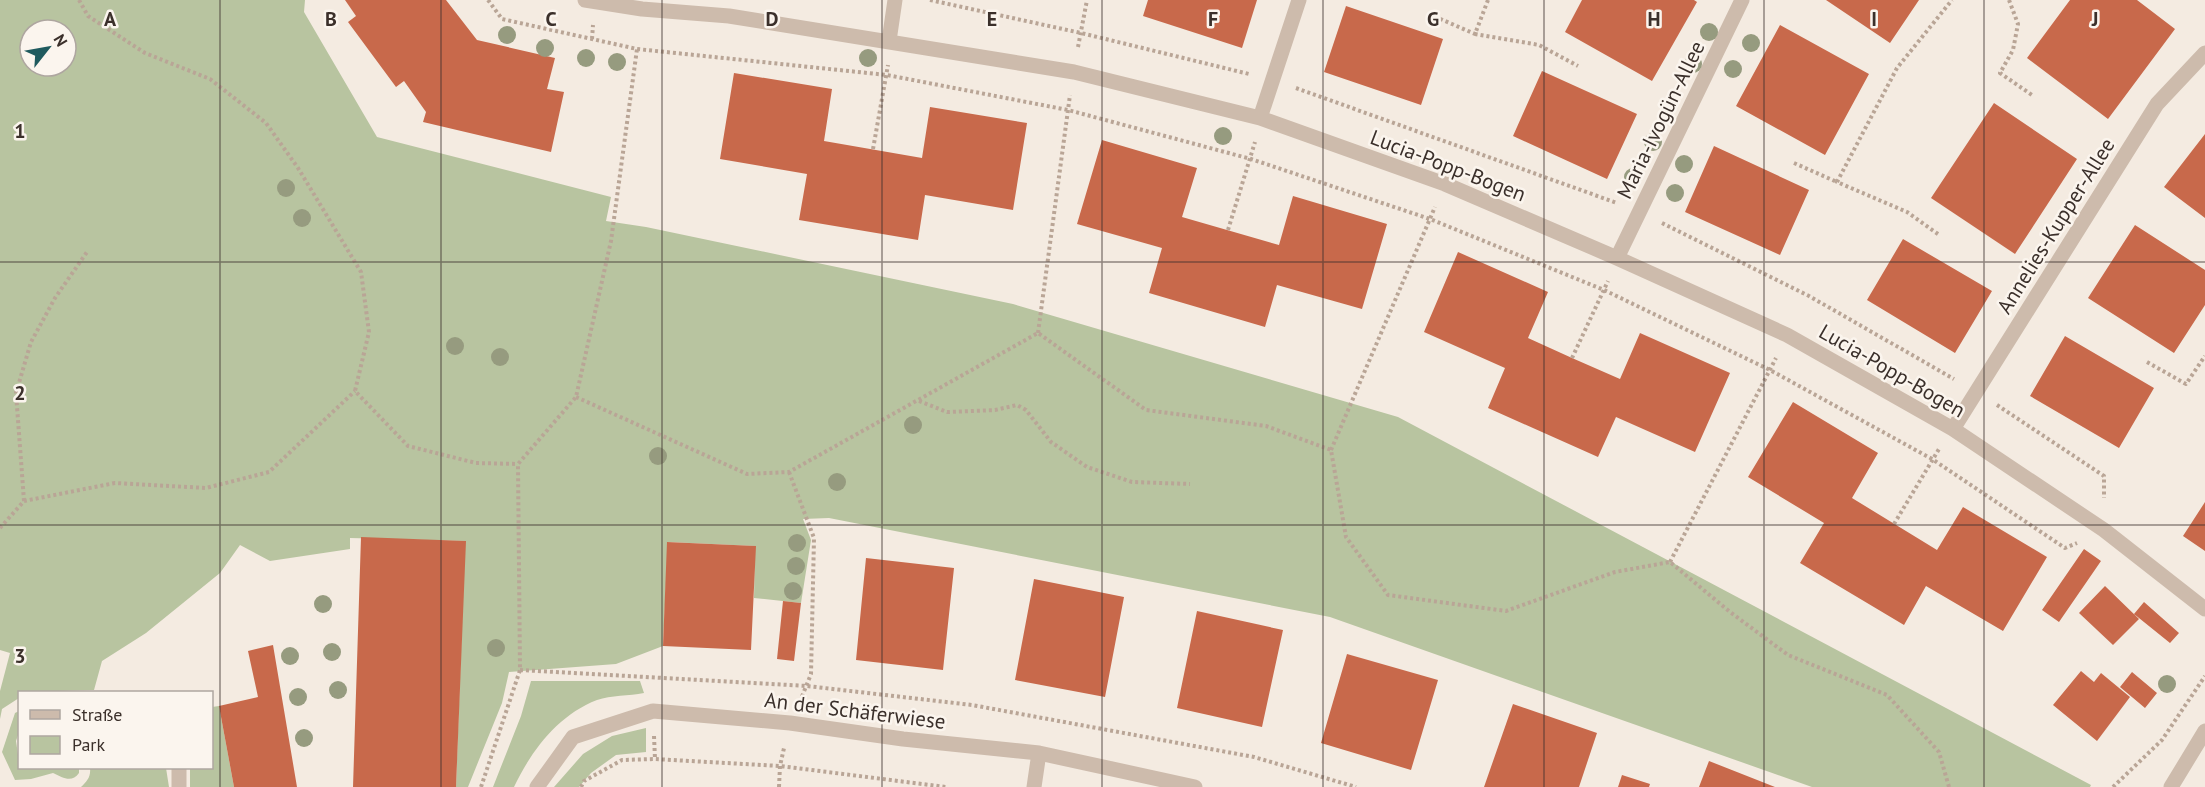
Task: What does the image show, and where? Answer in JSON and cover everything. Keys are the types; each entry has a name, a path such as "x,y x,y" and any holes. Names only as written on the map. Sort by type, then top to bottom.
{"street":[{"name":"Lucia-Popp-Bogen","path":"585,0 642,9 729,16 1074,72 1260,118 1445,184 1787,335 1953,429 2104,530 2205,609"},
{"path":"889,41 895,0"},
{"path":"1260,118 1299,0"},
{"name":"Maria-Ivogün-Allee","path":"1617,258 1742,0"},
{"name":"Annelies-Kupper-Allee","path":"1953,429 2157,104 2205,53"},
{"name":"An der Schäferwiese","path":"537,787 573,737 653,711 790,723 903,739 1039,753 1195,787"},
{"path":"2171,787 2205,731"},
{"path":"1034,787 1039,753"},
{"path":"179,769 179,787"}],"path":[{"path":"0,528 24,501 115,483 206,488 269,472 356,391 369,332 361,272 298,168 266,123 210,79 145,53 88,16 79,0"},
{"path":"488,0 502,19 637,49 887,75 1068,110 1251,159 1430,219 1604,290 1770,370 1932,459 2065,548 2104,530"},
{"path":"1038,333 1068,110 1087,0"},
{"path":"1475,34 1488,0"},
{"path":"1837,182 1897,68 1952,0"},
{"path":"2009,0 2018,24 2013,50 2000,73 2032,95"},
{"path":"1429,14 1475,34 1539,45 1578,66"},
{"path":"481,787 520,670 518,464 576,397 611,241 637,49"},
{"path":"873,149 887,75"},
{"path":"1228,230 1251,159"},
{"path":"1794,163 1907,212 1938,234"},
{"path":"1430,219 1331,450 1346,537 1388,595 1506,612 1615,572 1670,562"},
{"path":"24,501 16,393 31,342 55,298 87,252"},
{"path":"1572,358 1604,290"},
{"path":"576,397 747,474 789,472 1038,333"},
{"path":"1038,333 1146,410 1266,426 1331,450"},
{"path":"2147,362 2186,384 2205,356"},
{"path":"1670,562 1770,370"},
{"path":"356,391 408,446 476,463 518,464"},
{"path":"918,400 947,412 994,410 1017,405 1026,410 1052,442 1087,467 1132,482 1190,484"},
{"path":"1894,524 1932,459"},
{"path":"779,787 780,766 790,723 812,674 814,538 789,472"},
{"path":"1670,562 1730,612 1788,655 1887,695 1939,752 1949,787"},
{"path":"520,670 807,686 972,705 1254,757 1356,787"},
{"path":"2113,787 2162,740 2205,676"},
{"path":"581,787 584,781 622,760 655,759 780,766 946,787"}],"green space":[{"path":"0,0 305,0 304,12 377,137 611,197 606,221 646,227 1013,304 1398,417 2091,785 2090,787 1812,787 1330,617 829,518 803,519 811,540 801,603 754,598 755,546 668,542 663,646 616,664 509,672 502,703 468,787 456,787 465,541 350,538 350,549 270,561 240,545 220,573 146,633 102,661 94,690 18,691 18,699 2,709 0,719 0,691 10,653 0,650"},
{"path":"531,681 640,681 644,693 602,698 570,715 537,748 514,787 493,787 521,716"},
{"path":"219,706 234,787 190,787 190,769 213,769 213,707"},
{"path":"18,712 16,741 18,769 79,769 79,773 67,779 53,773 31,779 15,780 2,752 15,713"},
{"path":"646,728 646,752 616,755 591,773 579,787 554,787 583,754 612,736"},
{"path":"90,769 166,769 169,787 81,787 90,774"}],"building":[{"path":"345,0 446,0 477,40 555,58 547,89 564,92 551,152 423,122 426,112 404,81 396,87 348,22 356,16"},
{"path":"1148,0 1257,0 1242,48 1143,16"},
{"path":"1582,0 1694,0 1697,2 1652,81 1565,32"},
{"path":"1826,0 1919,0 1890,43"},
{"path":"2070,0 2137,0 2175,29 2108,119 2027,58"},
{"path":"1346,6 1443,39 1421,105 1324,72"},
{"path":"1780,25 1869,74 1825,155 1736,106"},
{"path":"1542,71 1637,114 1607,179 1513,136"},
{"path":"734,73 832,89 824,141 922,158 930,107 1027,123 1013,210 925,195 918,240 799,220 807,174 720,159"},
{"path":"1994,103 2077,159 2015,254 1931,198"},
{"path":"2205,134 2205,218 2164,187"},
{"path":"1102,140 1197,168 1182,217 1279,245 1293,196 1387,224 1362,309 1277,285 1265,327 1149,293 1162,248 1077,224"},
{"path":"1714,146 1809,190 1780,255 1685,212"},
{"path":"2135,225 2205,270 2205,305 2174,353 2088,298"},
{"path":"1903,239 1992,291 1955,353 1867,300"},
{"path":"1458,252 1548,292 1528,338 1572,358 1620,379 1640,333 1730,373 1695,452 1616,417 1598,457 1488,408 1505,368 1424,332"},
{"path":"2065,336 2154,388 2119,448 2030,396"},
{"path":"1793,402 1878,453 1852,498 1937,550 1963,507 2047,557 2003,631 1926,586 1904,625 1800,563 1824,523 1748,477"},
{"path":"2205,502 2205,551 2183,536"},
{"path":"361,537 466,541 456,787 353,787"},
{"path":"667,542 756,546 751,650 663,646"},
{"path":"2084,549 2101,561 2059,622 2042,610"},
{"path":"866,558 954,568 943,670 856,660"},
{"path":"1034,579 1124,597 1105,697 1015,680"},
{"path":"2105,586 2139,619 2113,645 2079,613"},
{"path":"783,601 801,603 794,661 777,659"},
{"path":"2144,602 2179,633 2170,643 2134,614"},
{"path":"1197,611 1283,630 1262,727 1177,708"},
{"path":"273,645 297,787 234,787 219,706 258,697 248,651"},
{"path":"1347,654 1438,680 1411,770 1321,743"},
{"path":"2081,671 2094,682 2101,673 2130,697 2097,741 2053,705"},
{"path":"2132,672 2157,693 2145,708 2120,687"},
{"path":"1513,704 1597,733 1579,787 1484,787"},
{"path":"1709,761 1775,787 1699,787"},
{"path":"1622,775 1650,784 1649,787 1618,787"}]}
